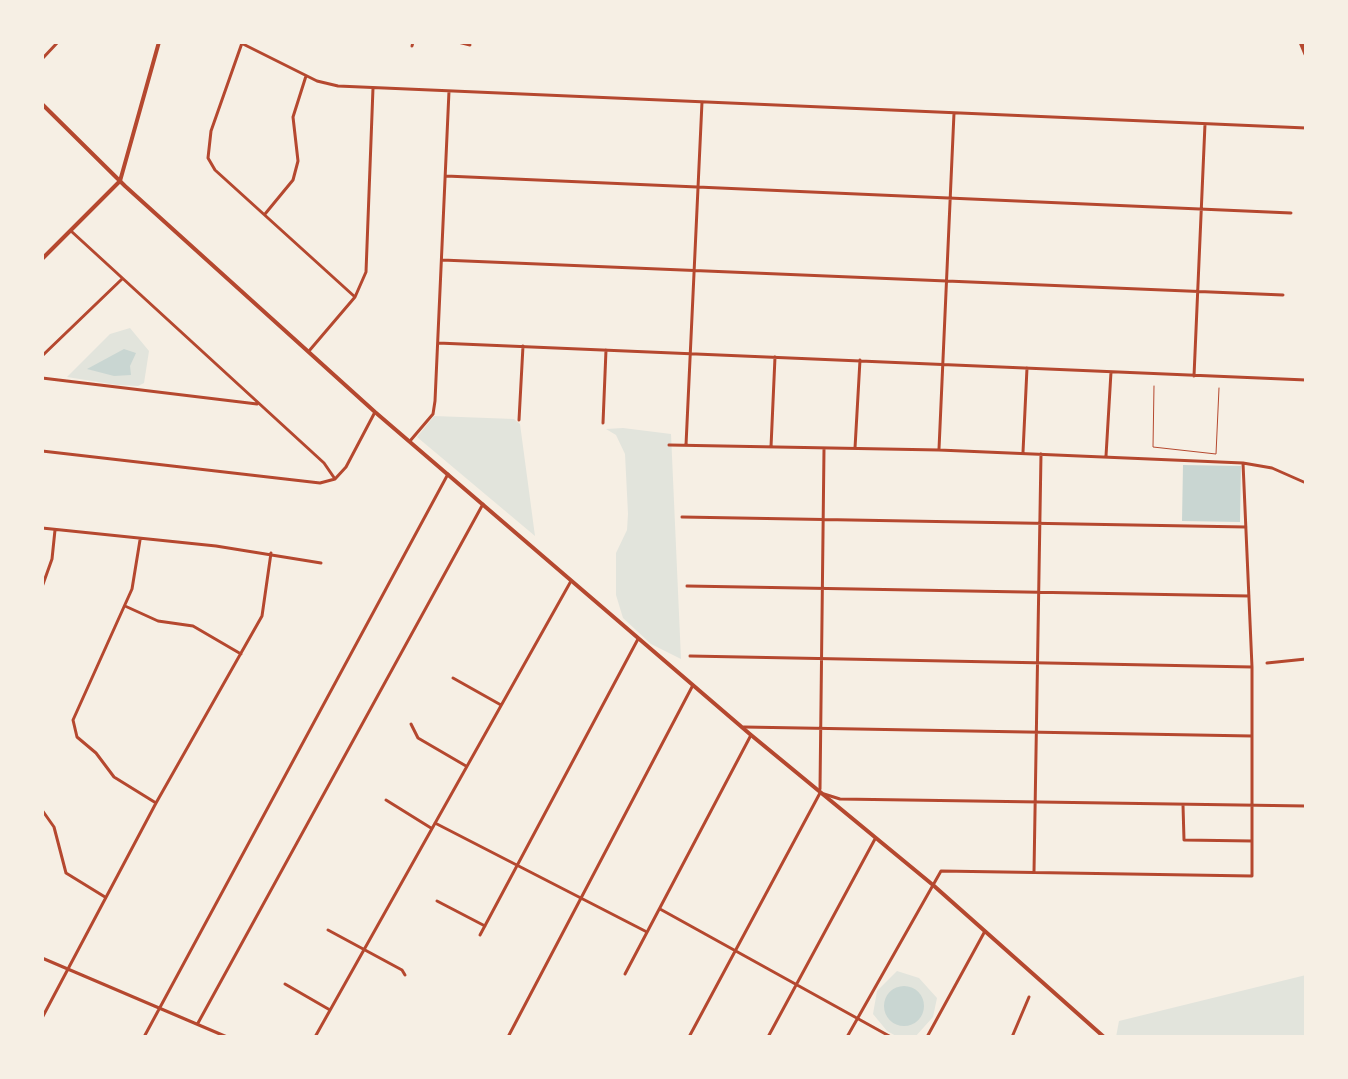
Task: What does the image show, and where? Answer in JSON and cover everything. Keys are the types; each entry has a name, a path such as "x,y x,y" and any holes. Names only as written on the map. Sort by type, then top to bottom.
{"main road":[{"path":"42,259 120,181 159,42"},
{"path":"1301,42 1306,54"},
{"path":"42,104 120,181 375,412 751,735 933,885 1104,1037"}],"street":[{"path":"42,59 58,42"},
{"path":"458,42 470,45"},
{"path":"1076,42 1089,42"},
{"path":"355,297 215,170 208,158 207,144 240,43 327,85 1306,128"},
{"path":"265,215 293,180 298,161 293,117 306,76"},
{"path":"309,351 355,297 366,272 373,88"},
{"path":"410,441 433,414 449,91"},
{"path":"686,445 702,102"},
{"path":"939,450 954,113"},
{"path":"1194,376 1205,124"},
{"path":"446,176 1291,213"},
{"path":"71,231 324,463 335,479"},
{"path":"442,260 1283,295"},
{"path":"42,356 122,279"},
{"path":"438,343 1306,380"},
{"path":"519,420 523,346"},
{"path":"603,423 606,350"},
{"path":"771,447 775,357"},
{"path":"855,448 860,360"},
{"path":"1023,453 1027,368"},
{"path":"1106,456 1111,372"},
{"path":"42,378 259,404"},
{"path":"42,451 302,483 335,479 346,467 375,412"},
{"path":"669,445 939,450 1243,463 1272,468 1306,483"},
{"path":"689,1037 820,793 818,728 824,448"},
{"path":"1034,872 1041,454"},
{"path":"847,1037 941,871 1252,876 1252,667 1243,463"},
{"path":"144,1037 448,474"},
{"path":"198,1023 483,504"},
{"path":"682,517 1246,527"},
{"path":"42,528 271,553 321,563"},
{"path":"42,587 52,559 55,530"},
{"path":"140,540 135,581 73,725 77,737 96,753 114,777 156,803"},
{"path":"42,1018 44,1008 156,803 262,616 271,553"},
{"path":"315,1037 571,581"},
{"path":"687,586 1249,596"},
{"path":"125,606 158,621 193,626 241,654"},
{"path":"480,935 638,639"},
{"path":"690,656 1252,667"},
{"path":"1267,663 1306,659"},
{"path":"453,678 501,705"},
{"path":"508,1037 693,685"},
{"path":"411,724 418,738 466,766"},
{"path":"742,727 1252,736"},
{"path":"625,974 751,735"},
{"path":"820,793 840,799 1306,806"},
{"path":"386,800 431,828"},
{"path":"1183,805 1184,840 1252,841"},
{"path":"42,810 54,827 66,873 105,897"},
{"path":"435,823 646,931"},
{"path":"768,1037 875,839"},
{"path":"437,901 485,926"},
{"path":"659,908 891,1037"},
{"path":"328,930 405,975"},
{"path":"927,1037 985,931"},
{"path":"42,958 227,1037"},
{"path":"285,984 330,1010"},
{"path":"1012,1037 1029,997"}],"lane":[{"path":"1154,386 1153,447 1192,448 1192,453 1216,454 1219,388"}],"shaded area":[{"path":"130,328 149,351 144,383 138,386 117,385 67,377 110,334"},
{"path":"124,349 136,353 130,366 131,375 114,376 87,369"},
{"path":"434,416 514,419 520,424 535,536 417,437"},
{"path":"606,429 671,434 681,659 651,644 623,618 616,595 616,553 627,530 625,454 616,435"},
{"path":"1183,465 1241,466 1240,522 1182,521"},
{"path":"897,971 919,978 937,998 933,1017 915,1037 898,1037 887,1031 873,1014 877,991"},
{"path":"1306,975 1306,1037 1116,1037 1119,1021"},
{"path":"904,986 918,992 924,1006 918,1020 904,1026 890,1020 884,1006 890,992"}]}
